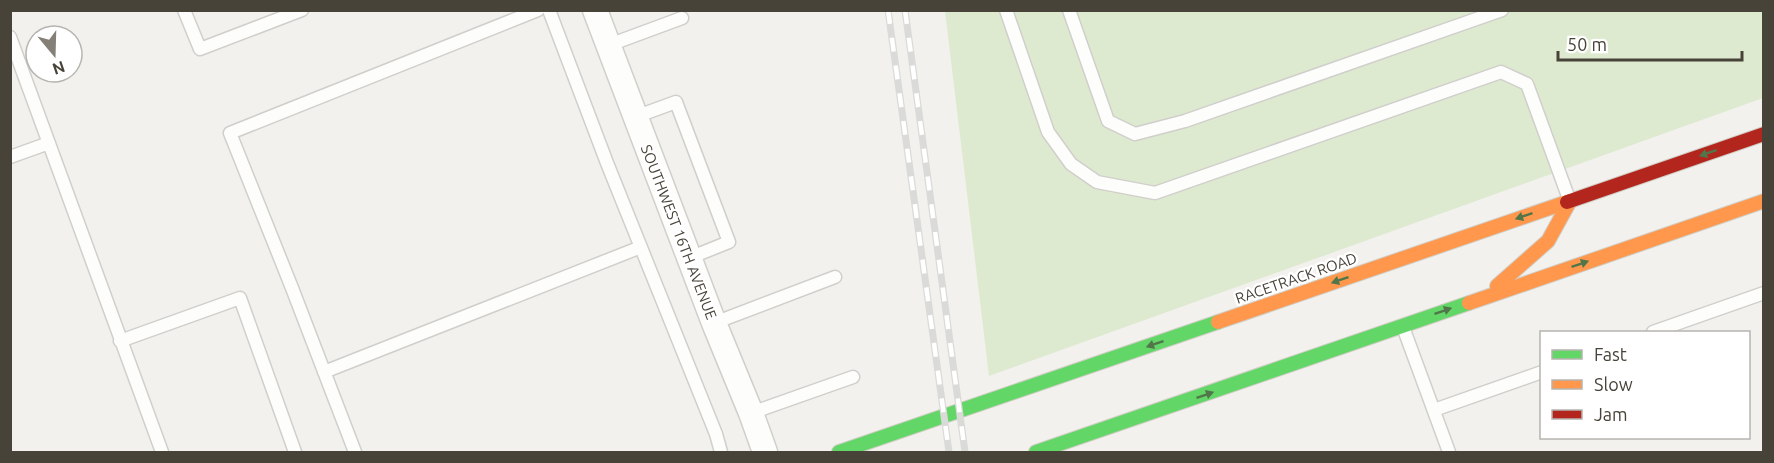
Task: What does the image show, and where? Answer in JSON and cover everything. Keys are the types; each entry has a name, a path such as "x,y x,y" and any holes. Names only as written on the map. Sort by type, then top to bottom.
{"street":[{"name":"SOUTHWEST 16TH AVENUE","path":"595,10 765,453"},
{"name":"RACETRACK ROAD","path":"839,453 1764,134"},
{"path":"1485,297 1548,241 1570,201"},
{"path":"1036,453 1764,201"}],"lane":[{"path":"184,10 200,50 302,10"},
{"path":"355,453 230,133 538,10"},
{"path":"549,10 607,163 716,434 721,453"},
{"path":"1006,10 1048,132 1071,164 1097,182 1155,193 1501,72 1527,84 1570,201"},
{"path":"1069,10 1108,121 1135,134 1185,121 1502,10"},
{"path":"609,45 682,18"},
{"path":"10,38 162,453"},
{"path":"635,117 676,102 701,167 729,242 689,258"},
{"path":"10,157 49,143"},
{"path":"324,372 641,247"},
{"path":"714,323 835,277"},
{"path":"1659,331 1764,293"},
{"path":"120,340 240,298 295,453"},
{"path":"1402,325 1449,453"},
{"path":"1434,410 1540,373"},
{"path":"751,413 853,377"}],"green space":[{"path":"945,11 1763,11 1763,98 989,376"}],"railway":[{"path":"888,10 949,452"},
{"path":"905,10 965,452"}],"traffic: fast":[{"path":"1036,452 1469,303"},
{"path":"839,452 1218,322"}],"traffic: slow":[{"path":"1497,286 1548,241 1570,201"},
{"path":"1469,303 1764,201"},
{"path":"1218,322 1567,202"}],"traffic: jam":[{"path":"1567,202 1764,134"}]}
